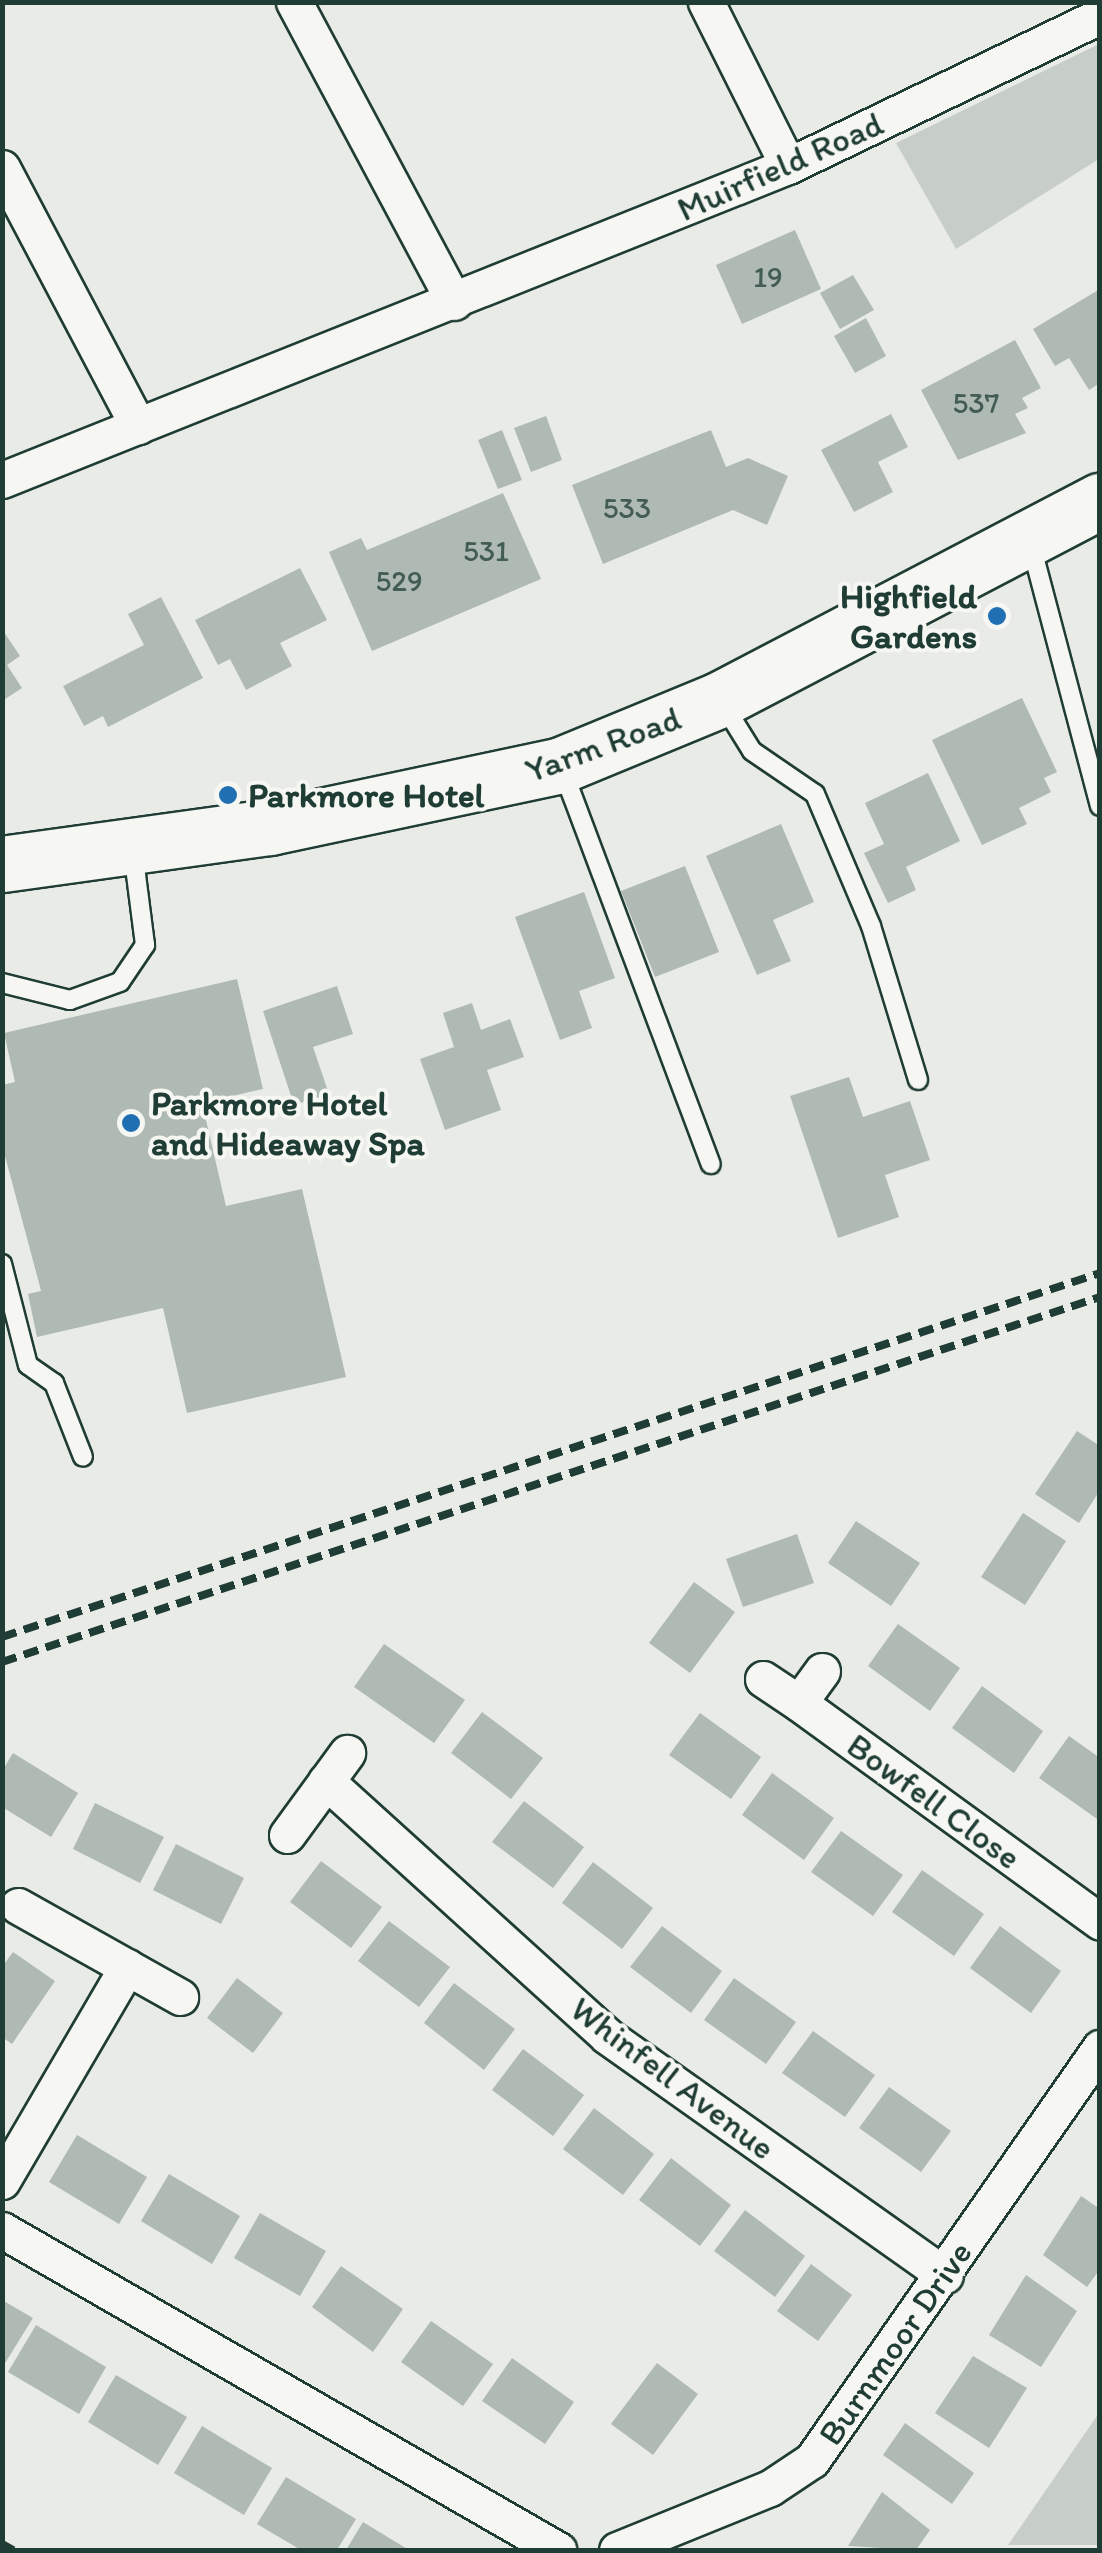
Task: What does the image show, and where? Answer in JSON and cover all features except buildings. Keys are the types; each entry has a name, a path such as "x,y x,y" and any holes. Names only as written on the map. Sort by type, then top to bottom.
{"main road":[{"name":"Yarm Road","path":"2,864 270,827 561,765 721,699 1100,501"}],"street":[{"path":"294,2 454,302"},
{"path":"706,2 788,166"},
{"name":"Muirfield Road","path":"2,480 788,166 1100,16"},
{"path":"2,168 138,426"},
{"path":"799,1703 822,1672"},
{"name":"Bowfell Close","path":"763,1679 1100,1922"},
{"name":"Whinfell Avenue","path":"287,1835 337,1767 607,2036 945,2276"},
{"path":"18,1906 180,1996"},
{"path":"2,2182 127,1966"},
{"name":"Burnmoor Drive","path":"616,2550 770,2488 812,2460 945,2276 1100,2048"},
{"path":"2,2230 558,2550"}],"lane":[{"path":"1029,539 1100,806"},
{"path":"721,699 752,752 816,794 871,926 918,1080"},
{"path":"561,765 711,1164"},
{"path":"2,983 70,1000 120,982 145,945 132,846"},
{"path":"2,1264 28,1365 54,1383 83,1457"}],"shaded area":[{"path":"1099,44 1099,159 956,249 896,143"},
{"path":"1099,2413 1099,2545 1008,2545"}],"railway":[{"path":"2,1637 1100,1273"},
{"path":"2,1662 1100,1297"},
{"path":"2,2544 13,2550"}],"place":[{"name":"Highfield Gardens","path":"997,616"},
{"name":"Parkmore Hotel","path":"228,795"},
{"name":"Parkmore Hotel and Hideaway Spa","path":"131,1123"}]}
